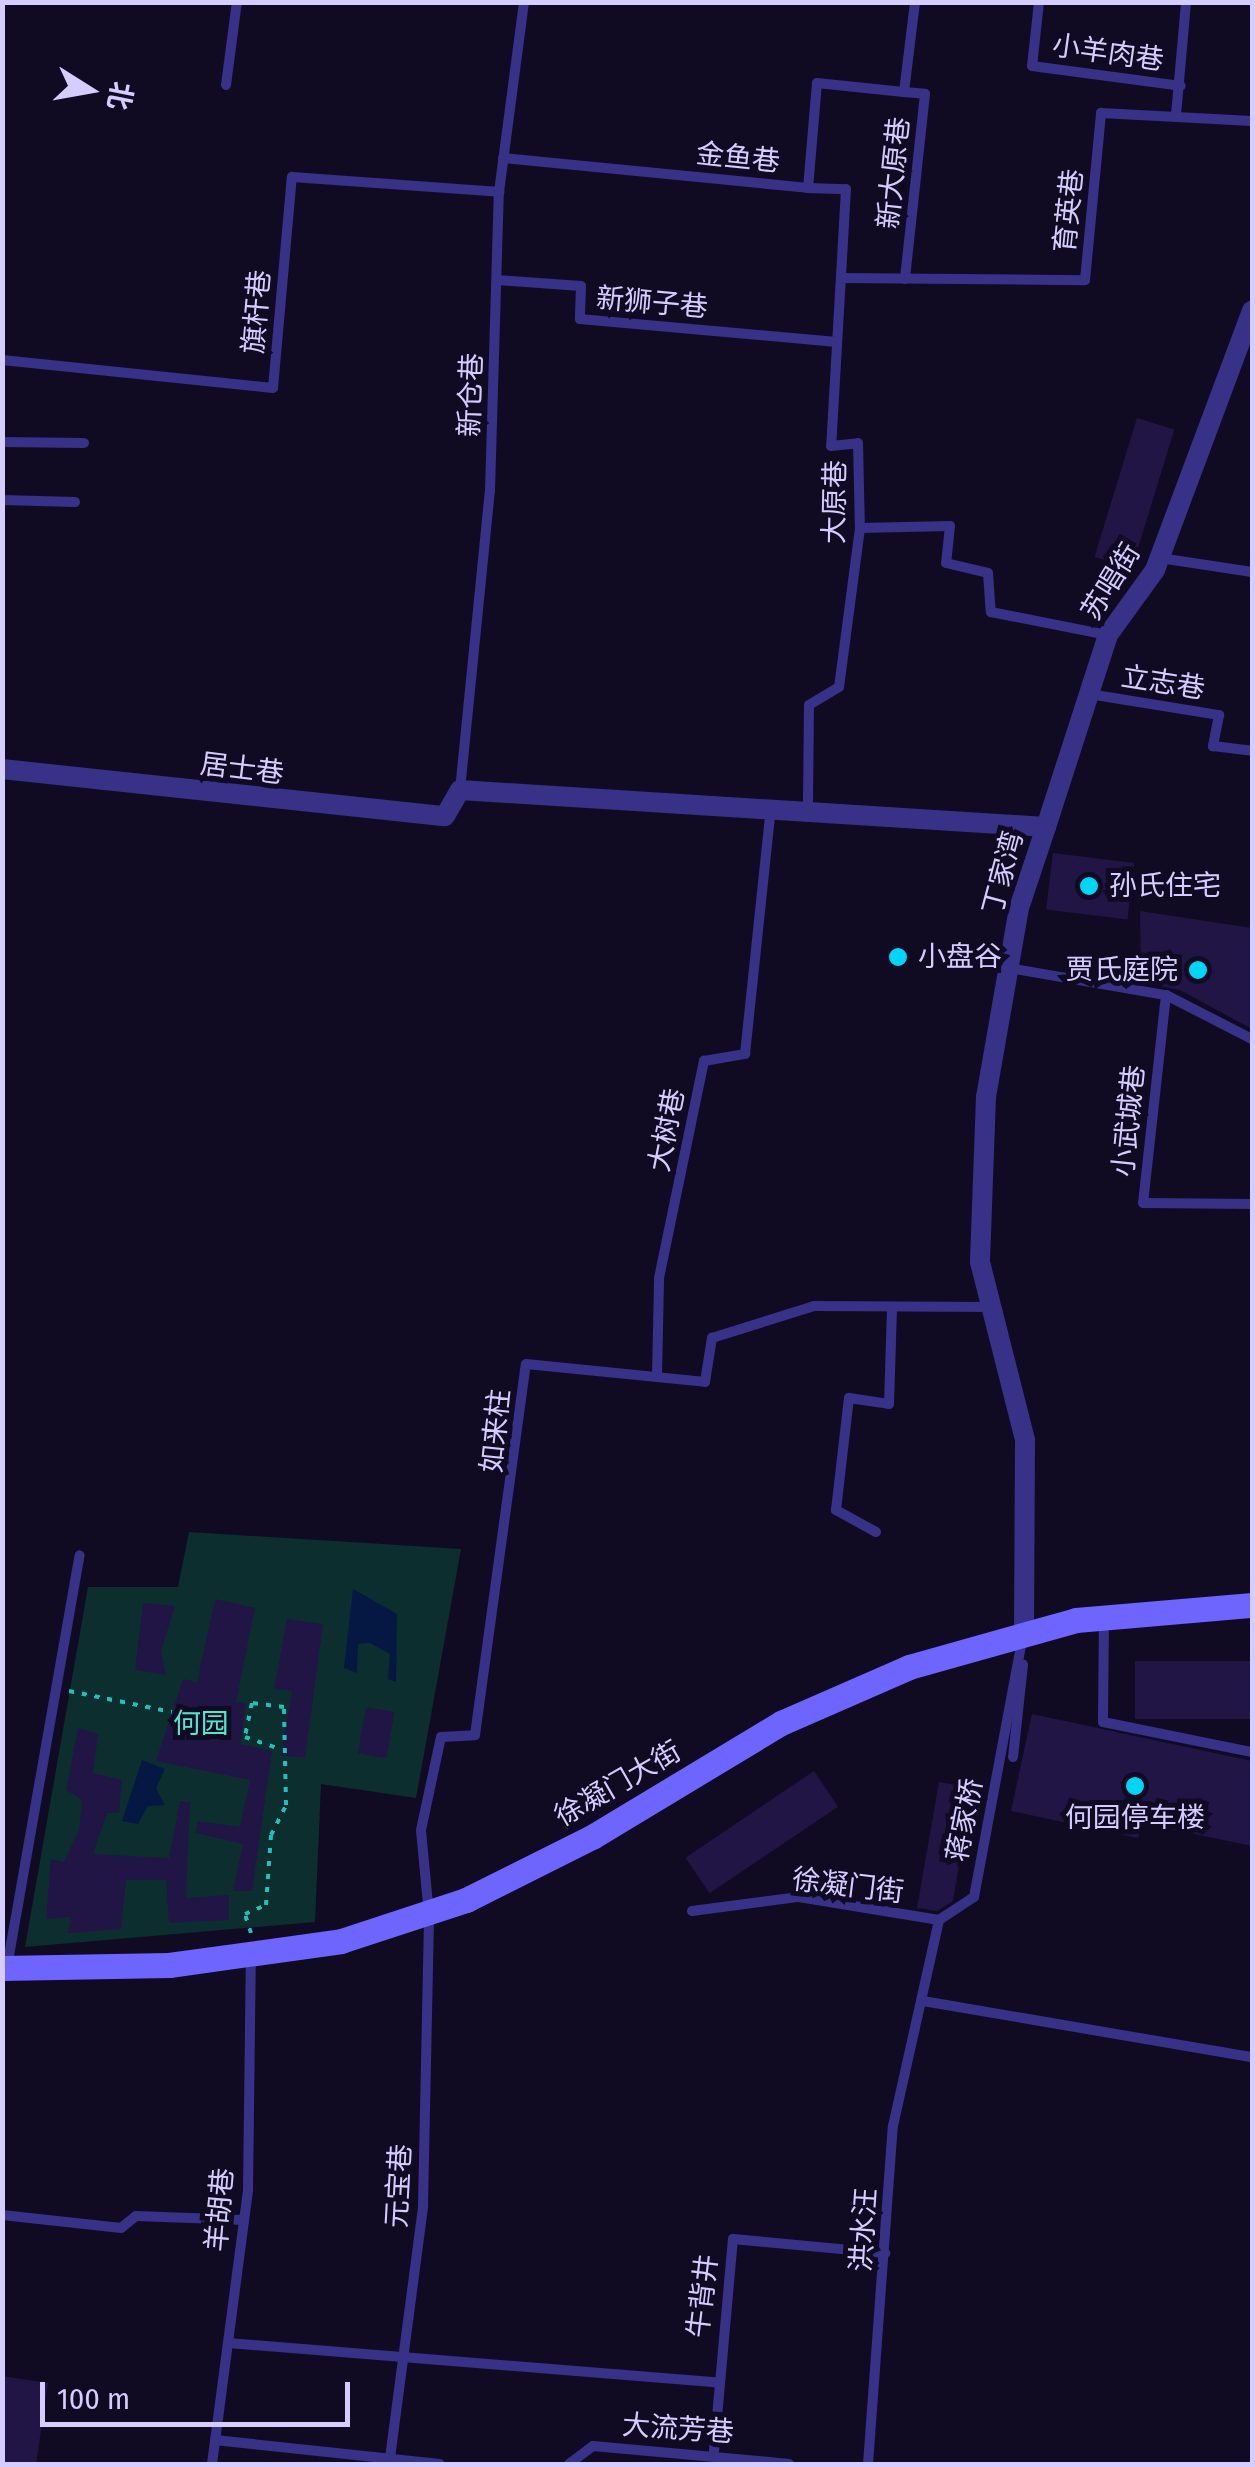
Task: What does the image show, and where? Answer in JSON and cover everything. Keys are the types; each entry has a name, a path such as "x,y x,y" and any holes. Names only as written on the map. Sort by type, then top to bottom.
{"street":[{"name":"苏唱街","path":"1046,828 1108,635 1160,558 1252,312"},
{"name":"居士巷","path":"2,769 445,816 460,790"},
{"name":"丁家湾","path":"460,790 808,805 1046,828 1009,968 986,1098 980,1262 1025,1440 1024,1629"},
{"name":"徐凝门大街","path":"5,1969 251,1945 429,1914 592,1837 780,1723 1024,1629 1104,1616 1252,1605"}],"lane":[{"path":"226,85 237,2"},
{"name":"新仓巷","path":"460,790 476,691 499,192 524,2"},
{"path":"904,92 915,2"},
{"name":"小羊肉巷","path":"1039,2 1032,66 1180,86"},
{"path":"1176,115 1186,2"},
{"name":"金鱼巷","path":"503,158 808,188 816,83 904,92"},
{"name":"新大原巷","path":"904,92 926,94 905,278"},
{"name":"育英巷","path":"840,278 1084,280 1101,114 1252,121"},
{"name":"旗杆巷","path":"2,360 273,388 292,177 499,192"},
{"name":"大原巷","path":"808,188 846,189 832,446 858,442 860,528 839,688 809,705 808,805"},
{"name":"新狮子巷","path":"497,280 581,286 580,319 837,342"},
{"path":"2,442 84,443"},
{"path":"2,500 74,502"},
{"path":"860,528 950,526 946,562 988,572 991,612 1108,635"},
{"path":"1160,558 1252,572"},
{"name":"立志巷","path":"1088,694 1219,714 1213,746 1252,751"},
{"name":"大树巷","path":"657,1378 659,1278 704,1061 745,1054 772,806"},
{"path":"1009,968 1166,994 1252,1039"},
{"name":"小武城巷","path":"1166,994 1143,1203 1252,1204"},
{"name":"如来柱","path":"429,1914 420,1830 440,1737 475,1734 526,1364 705,1382 712,1338 814,1306 892,1310 992,1308"},
{"path":"876,1532 836,1510 849,1398 889,1404 892,1310"},
{"path":"5,1969 80,1554"},
{"path":"1104,1616 1103,1722 1252,1752"},
{"path":"1013,1756 1024,1629"},
{"name":"蒋家桥","path":"938,1920 974,1897 1024,1629"},
{"name":"徐凝门街","path":"692,1911 799,1897 938,1920"},
{"name":"元宝巷","path":"390,2458 422,2206 429,1914"},
{"path":"938,1920 923,2001 1252,2057"},
{"name":"羊胡巷","path":"212,2464 244,2220 251,1945"},
{"name":"洪水汪","path":"868,2464 893,2126 923,2001"},
{"path":"2,2215 121,2228 136,2216 244,2220"},
{"name":"牛背井","path":"714,2451 714,2382 733,2239 885,2252"},
{"path":"228,2343 714,2382"},
{"path":"215,2440 440,2464"},
{"name":"大流芳巷","path":"569,2464 592,2446 714,2451 789,2464"}],"path":[{"path":"56,1687 172,1712"},
{"path":"251,1945 245,1914 266,1904 270,1836 286,1805 278,1749 284,1707 252,1702 245,1737 278,1749"}],"green space":[{"name":"何园","path":"189,1532 461,1549 416,1798 321,1784 315,1922 25,1947 88,1587 178,1587"}],"water":[{"path":"353,1589 397,1614 396,1682 388,1679 390,1654 370,1643 358,1644 357,1673 344,1668"},
{"path":"142,1760 165,1769 156,1788 165,1805 148,1806 138,1824 122,1821"}],"building":[{"path":"1137,418 1174,429 1132,568 1095,557"},
{"name":"孙氏住宅","path":"1053,853 1134,863 1127,920 1046,910"},
{"name":"贾氏庭院","path":"1140,911 1252,928 1252,1029 1180,990 1141,982"},
{"path":"215,1599 255,1608 236,1702 246,1703 240,1744 272,1751 252,1891 233,1891 243,1844 196,1833 198,1821 240,1827 250,1780 156,1761 183,1679 197,1682"},
{"path":"143,1603 175,1606 161,1651 166,1675 135,1670"},
{"path":"287,1619 323,1624 305,1758 281,1755 292,1691 274,1689"},
{"path":"1135,1661 1252,1661 1252,1719 1135,1719"},
{"path":"366,1707 395,1712 386,1758 358,1753"},
{"name":"何园停车楼","path":"1032,1714 1252,1761 1252,1846 1142,1823 1138,1838 1011,1811"},
{"path":"78,1728 98,1734 93,1773 122,1780 119,1813 107,1813 93,1854 169,1858 180,1801 190,1802 186,1898 229,1895 229,1920 169,1923 166,1880 126,1880 121,1929 68,1933 71,1917 46,1919 51,1859 64,1862 79,1829 82,1800 66,1790"},
{"path":"814,1771 838,1807 710,1893 685,1858"},
{"path":"939,1782 972,1788 953,1901 937,1911 917,1908"},
{"path":"2,2376 48,2383 36,2464 2,2464"}],"place":[{"name":"孙氏住宅","path":"1089,886"},
{"name":"小盘谷","path":"898,957"},
{"name":"贾氏庭院","path":"1198,970"},
{"name":"何园停车楼","path":"1135,1786"}]}
